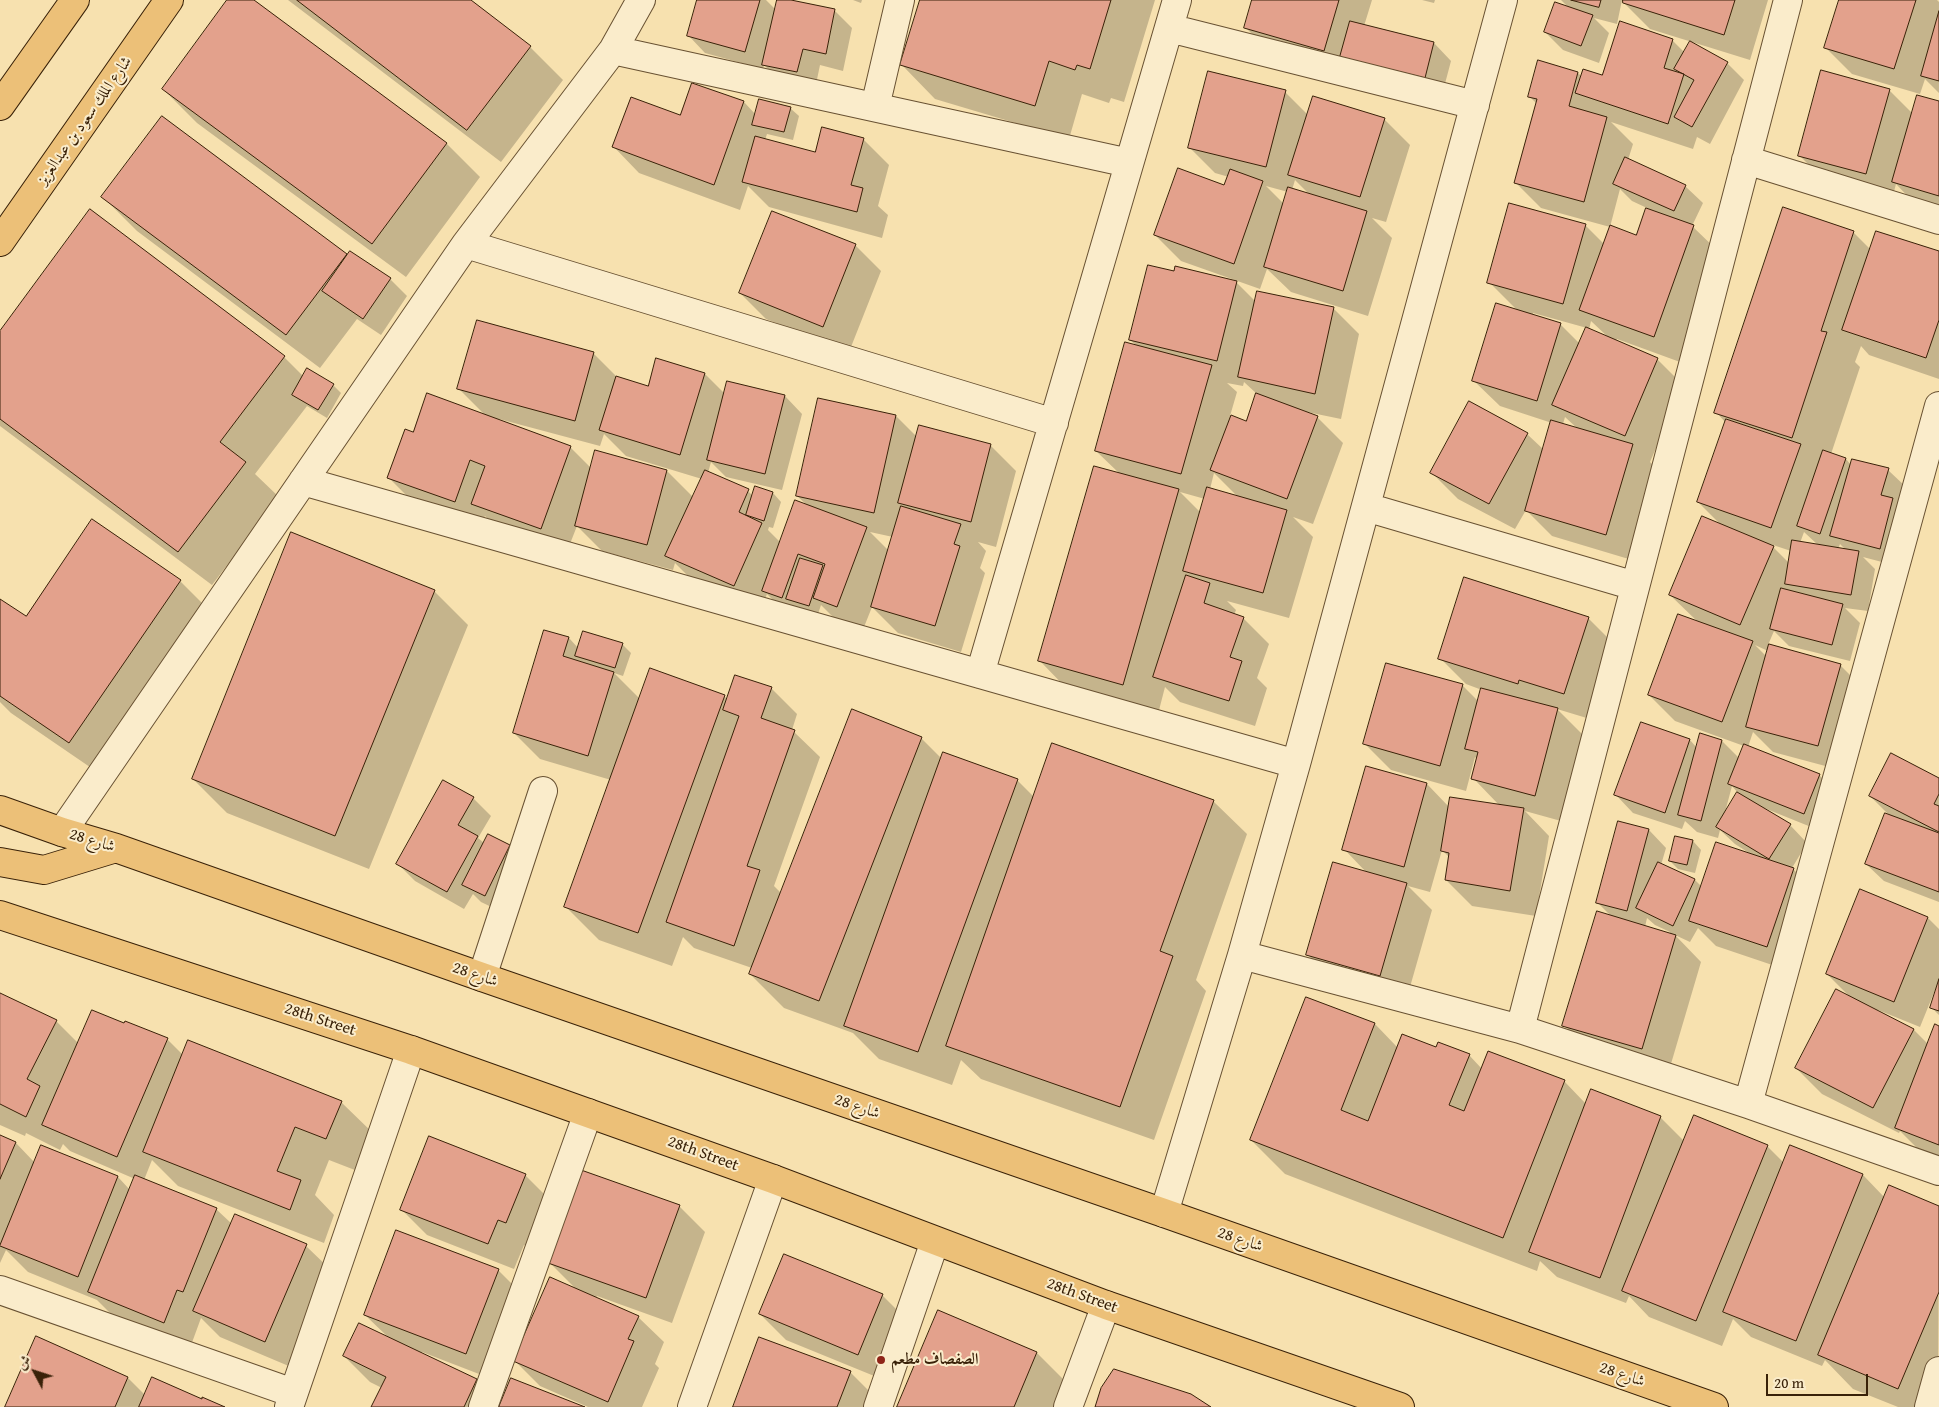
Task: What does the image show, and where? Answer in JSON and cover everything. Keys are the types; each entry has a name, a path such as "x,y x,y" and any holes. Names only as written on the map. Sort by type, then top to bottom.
{"main road":[{"path":"0,106 75,0"},
{"name":"شارع الملك سعود بن عبدالعزيز","path":"0,242 169,0"},
{"name":"شارع 28","path":"0,810 62,832 116,848 1164,1213 1714,1407"},
{"path":"0,862 44,870 116,848"},
{"name":"28th Street","path":"0,915 411,1050 773,1179 1106,1305 1400,1407"}],"street":[{"path":"62,832 466,244 613,50 641,0"},
{"path":"875,108 900,0"},
{"path":"980,674 1177,0"},
{"path":"1164,1213 1242,955 1296,764 1503,0"},
{"path":"1520,1029 1788,0"},
{"path":"1168,28 1475,105"},
{"path":"613,50 1130,163"},
{"path":"1746,160 1939,220"},
{"path":"466,244 1054,422"},
{"path":"1748,1104 1938,412"},
{"path":"303,481 1296,764"},
{"path":"1366,507 1635,586"},
{"path":"482,977 543,791"},
{"path":"1242,955 1520,1029 1748,1104 1939,1170"},
{"path":"0,1290 291,1400 411,1050"},
{"path":"483,1407 588,1113"},
{"path":"692,1407 773,1179"},
{"path":"878,1407 935,1241"},
{"path":"1068,1407 1106,1305"},
{"path":"1929,1407 1939,1371"}],"building":[{"path":"227,0 254,0 447,143 372,244 162,89"},
{"path":"297,0 471,0 531,46 467,130"},
{"path":"697,0 760,0 745,52 687,36"},
{"path":"777,0 791,0 835,9 826,54 803,49 797,72 762,65"},
{"path":"920,0 1111,0 1090,69 1077,65 1075,70 1049,61 1035,106 900,65"},
{"path":"1252,0 1339,0 1324,51 1244,28"},
{"path":"1571,0 1601,0 1599,7"},
{"path":"1623,0 1735,0 1724,35 1623,3"},
{"path":"1839,0 1916,0 1894,69 1824,48"},
{"path":"1555,2 1593,15 1581,46 1544,32"},
{"path":"1939,11 1939,81 1921,76"},
{"path":"1350,21 1434,42 1425,78 1340,57"},
{"path":"1620,21 1673,39 1664,68 1684,74 1668,124 1575,93 1583,69 1602,75"},
{"path":"1690,41 1728,62 1692,127 1674,117 1694,80 1674,69"},
{"path":"1538,60 1578,72 1569,106 1607,117 1584,202 1514,183 1537,99 1528,97"},
{"path":"1821,70 1890,89 1866,174 1798,156"},
{"path":"1208,71 1286,90 1266,167 1188,148"},
{"path":"692,83 744,101 714,185 612,147 631,97 680,115"},
{"path":"1917,95 1939,101 1939,196 1892,182"},
{"path":"1313,96 1385,118 1360,197 1288,175"},
{"path":"759,99 791,107 784,132 752,125"},
{"path":"162,116 347,254 286,335 101,197"},
{"path":"822,127 864,138 851,185 863,188 857,212 742,182 755,136 815,152"},
{"path":"1625,157 1686,185 1674,211 1613,184"},
{"path":"1178,168 1224,185 1230,169 1263,181 1234,264 1154,235"},
{"path":"1288,187 1367,211 1343,291 1264,267"},
{"path":"1509,203 1586,224 1563,304 1487,283"},
{"path":"1783,207 1854,231 1821,331 1827,332 1792,438 1714,413"},
{"path":"1646,208 1694,225 1654,337 1579,310 1610,225 1636,235"},
{"path":"90,209 285,356 220,442 246,462 178,552 0,419 0,331"},
{"path":"772,211 856,244 823,327 739,293"},
{"path":"1876,231 1939,251 1939,320 1926,358 1842,330"},
{"path":"350,251 391,278 363,319 322,291"},
{"path":"1148,265 1174,271 1175,266 1237,281 1217,361 1129,340"},
{"path":"1257,291 1334,307 1315,394 1238,377"},
{"path":"1496,303 1561,323 1537,401 1472,381"},
{"path":"477,320 594,352 575,421 457,389"},
{"path":"1586,327 1658,358 1625,436 1552,405"},
{"path":"1125,342 1212,365 1181,474 1095,451"},
{"path":"656,358 705,373 680,455 599,430 616,376 648,386"},
{"path":"307,368 334,384 318,410 292,395"},
{"path":"727,381 785,395 765,474 707,460"},
{"path":"427,393 571,446 541,529 471,504 485,466 470,460 455,502 387,478 405,429 413,432"},
{"path":"1256,393 1318,416 1287,499 1210,470 1231,415 1246,421"},
{"path":"818,398 896,415 874,513 796,496"},
{"path":"1469,401 1528,433 1489,504 1430,473"},
{"path":"1726,419 1801,444 1771,528 1697,502"},
{"path":"1551,420 1633,444 1606,535 1525,511"},
{"path":"919,425 991,444 971,522 898,503"},
{"path":"595,450 667,470 647,545 575,526"},
{"path":"1823,450 1846,458 1820,534 1797,526"},
{"path":"1852,459 1889,468 1881,495 1893,498 1880,549 1830,536"},
{"path":"1094,466 1179,489 1123,685 1038,661"},
{"path":"705,470 749,489 739,512 762,523 734,586 665,556"},
{"path":"755,486 773,492 764,521 746,515"},
{"path":"1207,487 1287,510 1263,593 1183,571"},
{"path":"795,500 867,527 837,607 813,598 825,564 798,554 782,598 762,591"},
{"path":"901,506 961,524 954,544 960,546 935,626 871,607"},
{"path":"1702,516 1774,546 1740,625 1669,595"},
{"path":"92,519 181,580 69,743 0,696 0,599 26,616"},
{"path":"291,532 435,590 335,836 192,779"},
{"path":"1792,540 1859,551 1851,595 1785,584"},
{"path":"800,558 823,565 809,606 786,599"},
{"path":"1186,575 1210,583 1204,603 1244,617 1230,657 1242,661 1229,701 1153,677"},
{"path":"1464,577 1589,617 1564,694 1519,680 1518,684 1438,659"},
{"path":"1781,588 1843,604 1832,645 1770,629"},
{"path":"1678,614 1753,641 1722,722 1648,695"},
{"path":"544,630 569,637 563,656 614,672 588,756 513,733"},
{"path":"583,631 623,643 615,668 575,656"},
{"path":"1769,644 1841,664 1818,746 1746,727"},
{"path":"1386,663 1463,684 1440,766 1363,744"},
{"path":"650,668 725,695 638,933 564,907"},
{"path":"735,675 772,687 761,718 795,730 747,866 760,870 734,946 666,922 739,716 723,710"},
{"path":"1481,688 1558,708 1535,796 1471,779 1478,752 1465,749"},
{"path":"852,709 922,737 819,1001 749,974"},
{"path":"1641,722 1690,739 1665,813 1614,795"},
{"path":"1700,733 1722,740 1701,821 1678,815"},
{"path":"1052,743 1214,800 1160,951 1173,956 1120,1107 946,1046"},
{"path":"1744,744 1820,774 1804,814 1728,784"},
{"path":"943,752 1018,779 918,1052 844,1026"},
{"path":"1891,753 1939,778 1939,794 1934,804 1939,806 1939,832 1869,796"},
{"path":"1366,766 1427,783 1404,867 1342,850"},
{"path":"443,780 474,797 458,825 478,836 447,892 396,864"},
{"path":"1737,792 1791,824 1769,859 1716,827"},
{"path":"1450,797 1524,808 1510,891 1445,880 1449,853 1441,851"},
{"path":"1885,813 1939,833 1939,892 1865,864"},
{"path":"1618,821 1649,829 1627,911 1596,903"},
{"path":"488,834 510,845 485,896 462,885"},
{"path":"1675,836 1693,840 1687,865 1669,861"},
{"path":"1716,842 1794,868 1767,947 1689,921"},
{"path":"1333,862 1407,883 1380,976 1306,955"},
{"path":"1658,862 1695,879 1673,926 1636,908"},
{"path":"1860,889 1928,917 1894,1002 1826,974"},
{"path":"1597,911 1676,935 1642,1049 1562,1026"},
{"path":"1939,979 1939,1011 1930,1008"},
{"path":"1836,989 1914,1029 1873,1108 1795,1068"},
{"path":"0,993 57,1020 27,1079 40,1086 26,1117 0,1104"},
{"path":"1306,997 1375,1023 1341,1110 1368,1121 1402,1034 1436,1047 1438,1042 1470,1054 1449,1105 1464,1111 1488,1051 1565,1080 1503,1238 1250,1140"},
{"path":"92,1010 168,1038 117,1157 42,1125"},
{"path":"1935,1024 1939,1026 1939,1145 1895,1128"},
{"path":"188,1040 342,1101 326,1139 295,1127 277,1171 301,1180 290,1210 143,1152"},
{"path":"1591,1089 1661,1116 1600,1278 1529,1252"},
{"path":"1694,1115 1768,1145 1696,1321 1622,1291"},
{"path":"0,1135 16,1142 0,1179"},
{"path":"429,1136 526,1174 506,1223 498,1220 488,1244 400,1210"},
{"path":"41,1145 118,1176 78,1277 0,1246"},
{"path":"1790,1145 1863,1174 1796,1341 1723,1312"},
{"path":"581,1170 680,1205 646,1298 548,1263"},
{"path":"135,1175 217,1208 183,1292 177,1290 164,1323 88,1292"},
{"path":"1889,1185 1939,1206 1939,1292 1898,1389 1818,1355"},
{"path":"235,1214 307,1244 265,1342 193,1311"},
{"path":"396,1230 499,1269 466,1354 364,1315"},
{"path":"784,1254 883,1294 858,1355 759,1314"},
{"path":"550,1277 639,1316 628,1339 634,1341 608,1402 513,1361"},
{"path":"938,1310 1037,1352 1014,1407 897,1407"},
{"path":"359,1323 477,1379 464,1407 371,1407 386,1377 343,1356"},
{"path":"36,1336 128,1377 115,1407 5,1407"},
{"path":"759,1337 851,1371 837,1407 733,1407"},
{"path":"1114,1369 1191,1394 1211,1407 1095,1407 1101,1388"},
{"path":"152,1377 202,1399 202,1397 225,1407 139,1407"},
{"path":"511,1378 585,1407 499,1407"}],"place":[{"name":"الصفصاف مطعم","path":"881,1360"}]}
